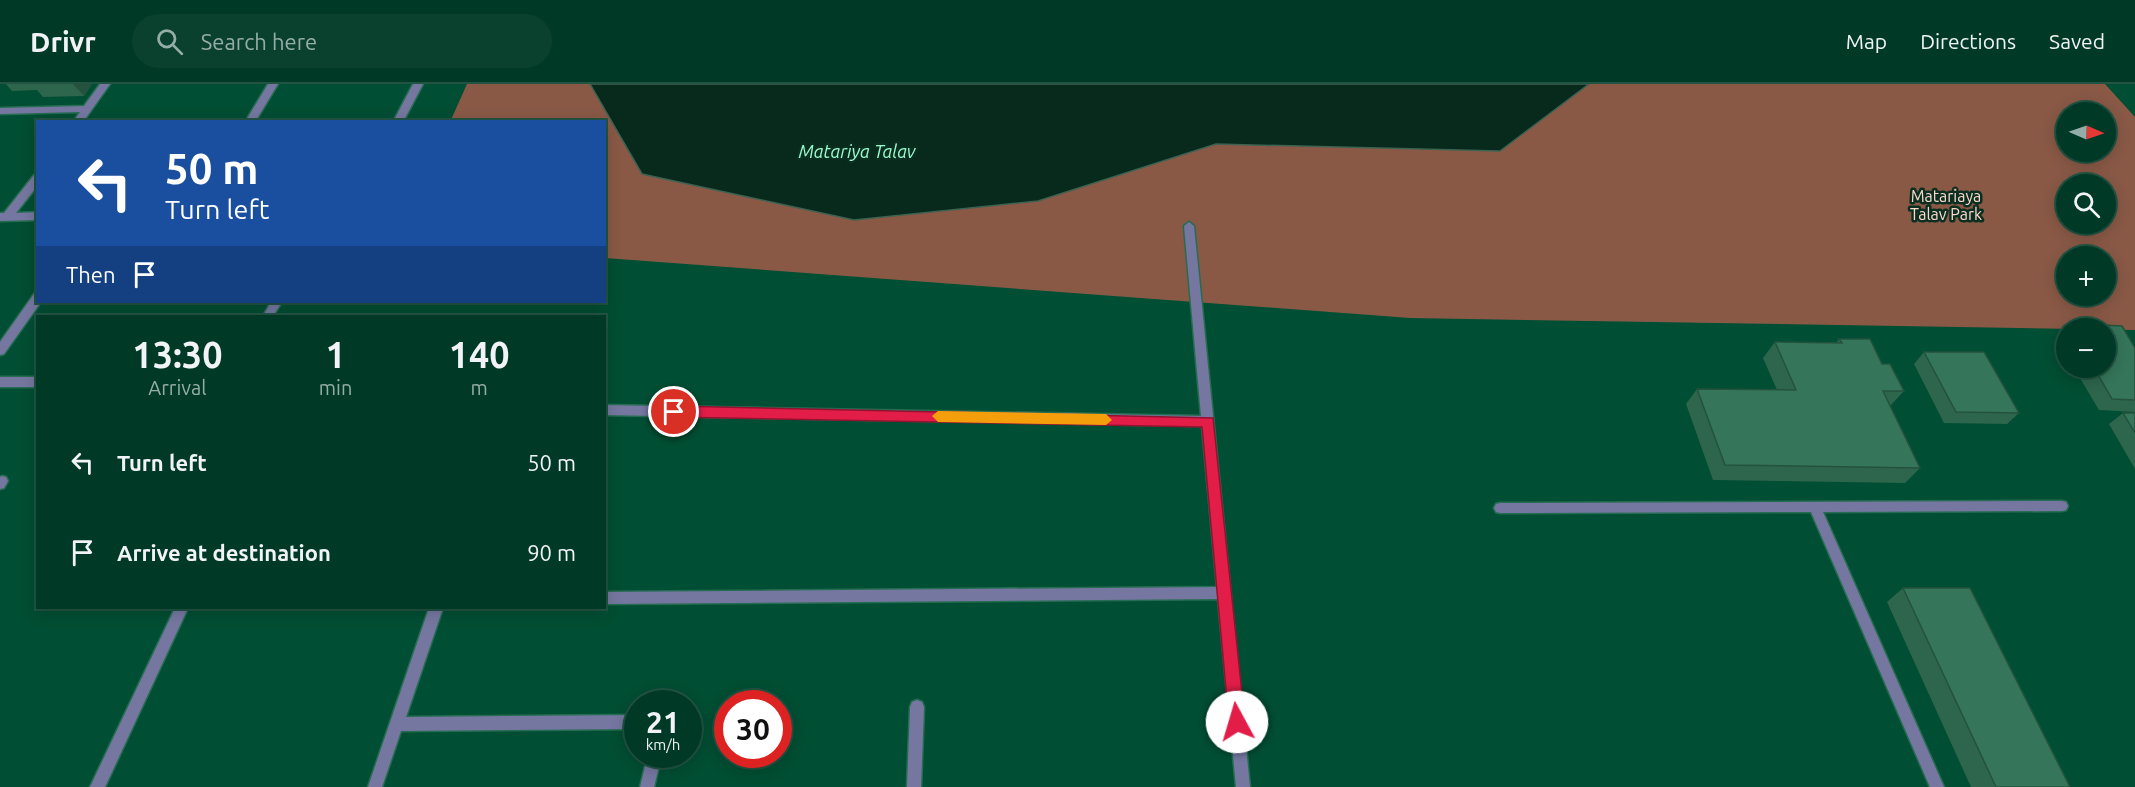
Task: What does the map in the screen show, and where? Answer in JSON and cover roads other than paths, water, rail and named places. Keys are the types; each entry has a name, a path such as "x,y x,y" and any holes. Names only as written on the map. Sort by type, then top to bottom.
{"street":[{"path":"79,120 105,84"},
{"path":"251,120 273,84"},
{"path":"399,120 418,84"},
{"path":"0,111 87,109"},
{"path":"4,216 36,179"},
{"path":"4,216 36,216"},
{"path":"1189,226 1243,787"},
{"path":"0,351 36,300"},
{"path":"0,382 36,382"},
{"path":"606,410 1208,421"},
{"path":"1500,508 2062,506"},
{"path":"1815,508 1937,787"},
{"path":"606,598 1224,593"},
{"path":"97,787 181,609"},
{"path":"375,787 436,609"},
{"path":"915,787 917,707"},
{"path":"396,724 624,722"},
{"path":"647,787 652,768"}],"water":[{"name":"Matariya Talav","path":"590,84 1589,84 1500,151 1216,144 1038,201 854,220 642,174"}],"park label":[{"name":"Matariaya Talav Park","path":"1946,205"}]}
